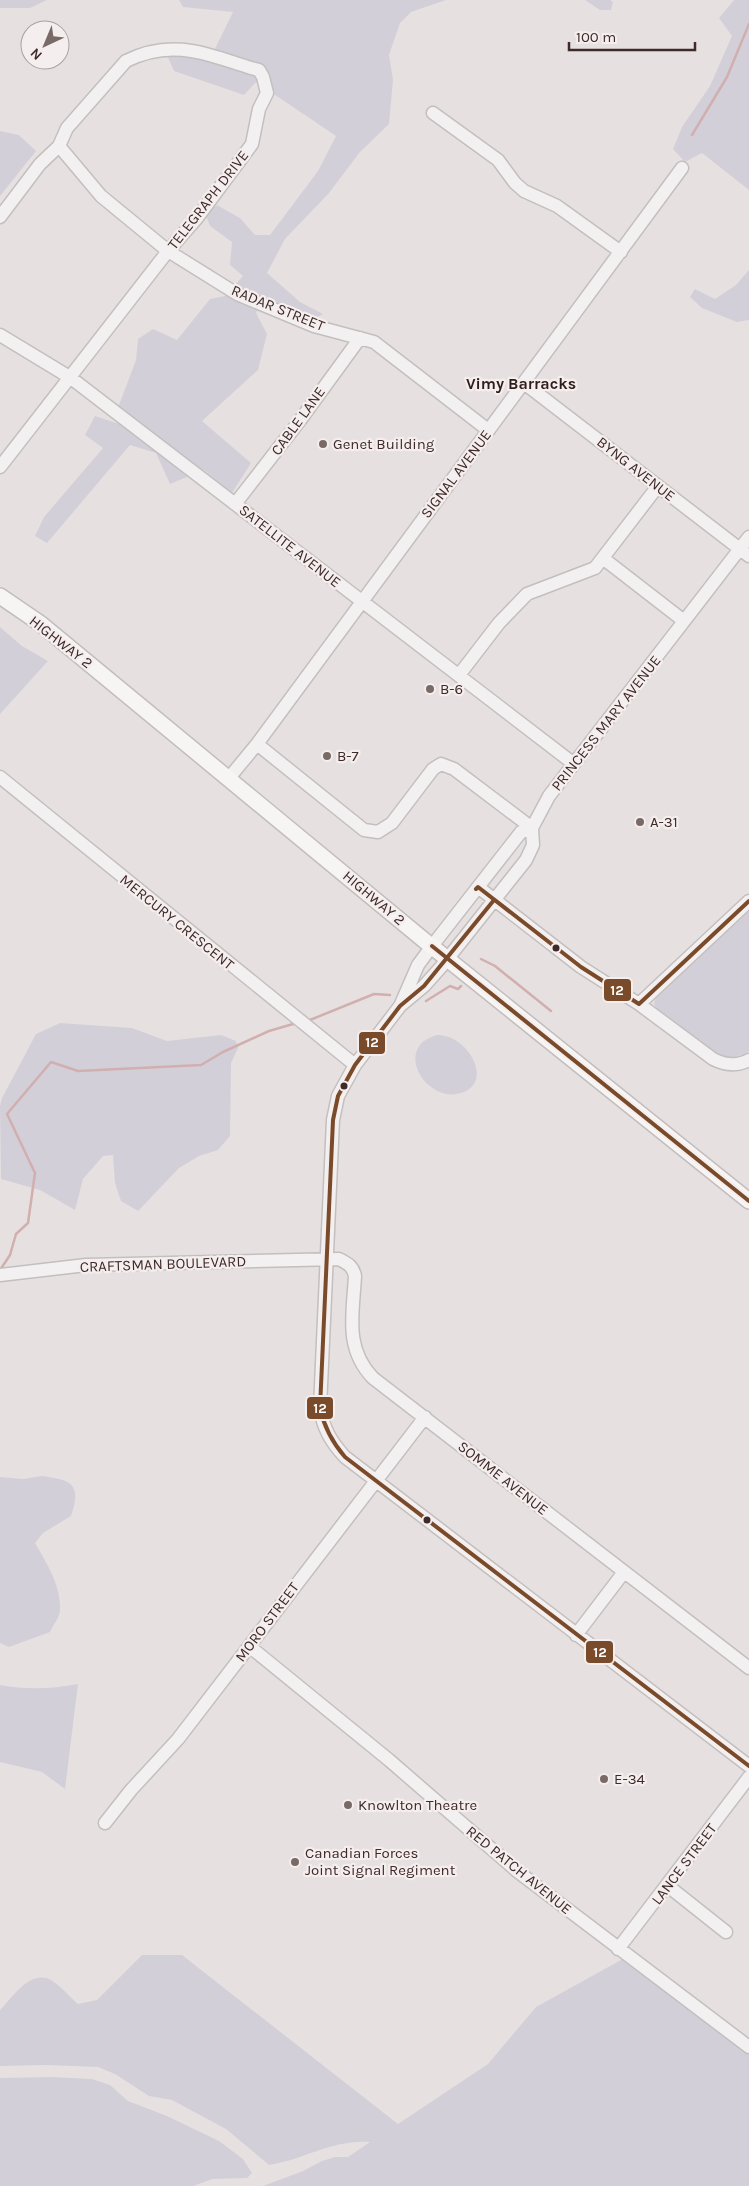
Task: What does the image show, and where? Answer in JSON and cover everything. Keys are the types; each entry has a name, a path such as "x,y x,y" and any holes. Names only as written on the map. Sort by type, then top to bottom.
{"main road":[{"name":"HIGHWAY 2","path":"0,596 41,624 432,946 749,1201"}],"street":[{"name":"TELEGRAPH DRIVE","path":"0,217 40,164 59,146 67,128 119,66 136,56 164,49 183,49 258,70 263,77 267,93 259,109 252,144 197,218 168,251 71,378 0,466"},
{"path":"433,113 498,160 515,183 524,191 557,206 621,252"},
{"name":"RADAR STREET","path":"59,146 101,196 168,251 237,294 314,326 374,342 488,430"},
{"name":"SIGNAL AVENUE","path":"229,778 257,744 682,168"},
{"name":"SATELLITE AVENUE","path":"0,335 71,378 574,764"},
{"name":"CABLE LANE","path":"235,504 301,419 360,338"},
{"name":"BYNG AVENUE","path":"524,383 745,553"},
{"path":"459,675 499,623 527,594 590,571 604,558 658,486"},
{"name":"PRINCESS MARY AVENUE","path":"448,959 526,860 533,845 532,828 545,803 684,621 745,553 749,537"},
{"path":"604,558 684,621"},
{"path":"257,744 364,830 378,832 392,823 434,769 441,764 454,769 532,828"},
{"name":"MERCURY CRESCENT","path":"0,777 355,1065"},
{"name":"PRINCESS MARY AVENUE","path":"432,946 520,832 532,828"},
{"path":"478,887 582,967 639,1004 719,1062 735,1064 749,1060"},
{"path":"639,1004 749,901"},
{"path":"400,1006 414,973 432,946"},
{"path":"448,959 424,986 400,1006 355,1065 338,1096 332,1120 320,1408 326,1430 338,1449 375,1480 749,1766"},
{"name":"CRAFTSMAN BOULEVARD","path":"0,1275 86,1265 326,1258"},
{"name":"SOMME AVENUE","path":"326,1258 339,1259 351,1265 354,1269 352,1334 358,1359 373,1378 749,1668"},
{"name":"MORO STREET","path":"105,1823 131,1790 178,1740 375,1480 425,1418"},
{"path":"576,1635 624,1572"},
{"name":"RED PATCH AVENUE","path":"249,1646 388,1760 517,1871 618,1950 749,2047"},
{"name":"LANCE STREET","path":"618,1950 749,1777"},
{"path":"668,1886 726,1932"}],"shaded area":[{"path":"0,0 47,0 30,8 0,8"},
{"path":"179,0 446,0 411,12 400,23 389,55 393,80 389,124 360,152 329,193 285,239 267,273 300,302 323,314 312,320 263,296 256,313 267,334 258,370 202,421 251,463 232,493 204,470 170,484 156,453 130,445 47,543 35,536 44,517 103,448 85,435 95,416 122,425 119,405 136,360 138,339 153,329 177,340 210,299 225,296 243,276 230,265 232,242 210,226 205,213 217,205 240,218 255,235 270,235 318,171 336,136 256,82 244,95 174,71 166,53 211,57 233,12 183,7"},
{"path":"585,0 610,0 613,2 611,10 600,10"},
{"path":"734,0 749,0 749,190 702,153 685,162 673,149 682,127 710,86 732,36 719,18"},
{"path":"0,131 19,135 36,151 0,196"},
{"path":"749,270 749,320 737,322 702,308 690,297 695,289 715,299 736,285"},
{"path":"0,627 22,646 48,661 0,714"},
{"path":"749,911 749,1051 733,1057 720,1055 659,1012 654,1004 656,996"},
{"path":"60,1023 132,1028 167,1041 221,1035 236,1041 238,1048 231,1063 230,1136 218,1150 199,1156 179,1168 138,1211 121,1201 115,1183 113,1155 103,1156 83,1179 75,1210 40,1190 1,1179 0,1106 2,1098 36,1034"},
{"path":"437,1035 448,1037 458,1042 473,1058 477,1077 473,1086 464,1092 450,1094 438,1091 427,1084 419,1074 416,1062 417,1051 423,1042"},
{"path":"42,1476 61,1479 75,1490 71,1516 43,1533 35,1543 56,1583 60,1601 60,1613 50,1632 9,1647 0,1643 0,1477 23,1479"},
{"path":"78,1684 65,1789 42,1772 0,1762 0,1685 39,1688"},
{"path":"142,1955 182,1955 398,2124 488,2064 536,2007 630,1955 749,2049 749,2186 263,2186 303,2171 322,2161 335,2157 348,2157 370,2142 343,2144 269,2165 226,2129 172,2100 149,2096 115,2074 98,2067 0,2066 0,2010 22,1986 36,1978 43,1978 55,1982 78,2004 97,2000"},
{"path":"51,2077 92,2079 110,2085 128,2101 167,2116 219,2141 243,2159 252,2173 247,2178 213,2179 193,2186 0,2186 0,2078"}],"waterway":[{"path":"692,135 727,77 749,24"},
{"path":"481,959 495,966 551,1011"},
{"path":"426,1001 450,986 458,989 461,986"},
{"path":"310,1020 374,994 390,995"},
{"path":"0,1270 10,1255 16,1234 28,1223 35,1173 7,1114 51,1062 78,1071 201,1065 223,1052 269,1031 293,1024"}],"transit line":[{"name":"12","path":"476,889 478,887 581,967 639,1004 749,901"},
{"name":"12","path":"494,900 424,986 400,1006 355,1065 338,1096 333,1120 320,1408 324,1422 336,1446 345,1457 749,1766"},
{"name":"12","path":"432,946 749,1201"}],"place":[{"name":"Genet Building","path":"323,444"},
{"name":"B-6","path":"430,689"},
{"name":"B-7","path":"327,756"},
{"name":"A-31","path":"640,822"},
{"name":"E-34","path":"604,1779"},
{"name":"Knowlton Theatre","path":"348,1805"},
{"name":"Canadian Forces Joint Signal Regiment","path":"295,1862"}],"district":[{"name":"Vimy Barracks","path":"521,383"}]}
